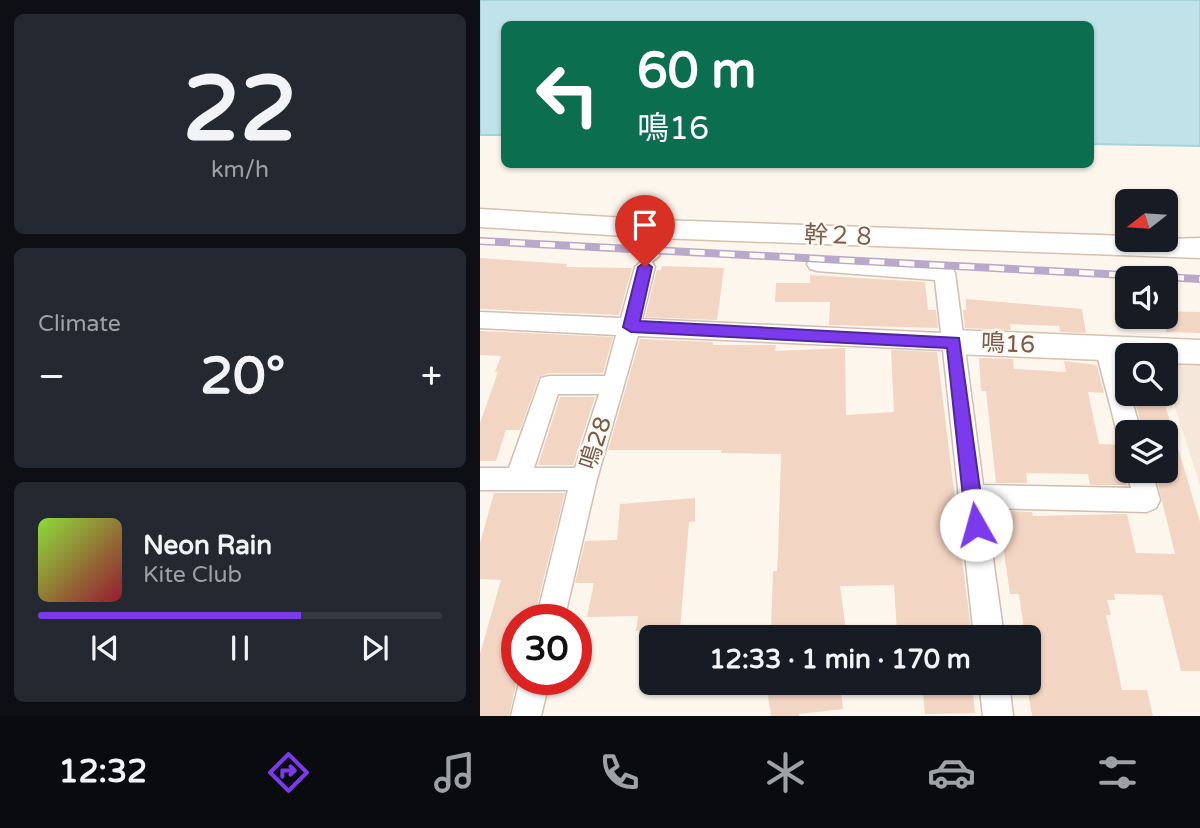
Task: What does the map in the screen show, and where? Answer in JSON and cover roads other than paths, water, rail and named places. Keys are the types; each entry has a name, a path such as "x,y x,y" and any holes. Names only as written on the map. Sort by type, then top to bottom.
{"street":[{"name":"幹２８","path":"480,218 658,229 1200,248"},
{"name":"鳴28","path":"554,604 584,479 658,229"},
{"path":"817,264 945,273 988,625"},
{"name":"鳴16","path":"480,320 1200,352"},
{"path":"1106,347 1126,420"},
{"path":"518,479 549,385 614,385"},
{"path":"480,479 584,479"},
{"path":"972,496 1147,500 1142,483"},
{"path":"526,716 531,695"},
{"path":"996,695 998,716"}],"water":[{"path":"480,0 1200,0 1200,146 1094,144 1094,21 501,21 501,135 480,135"}],"railway":[{"path":"480,241 1201,279"}]}
